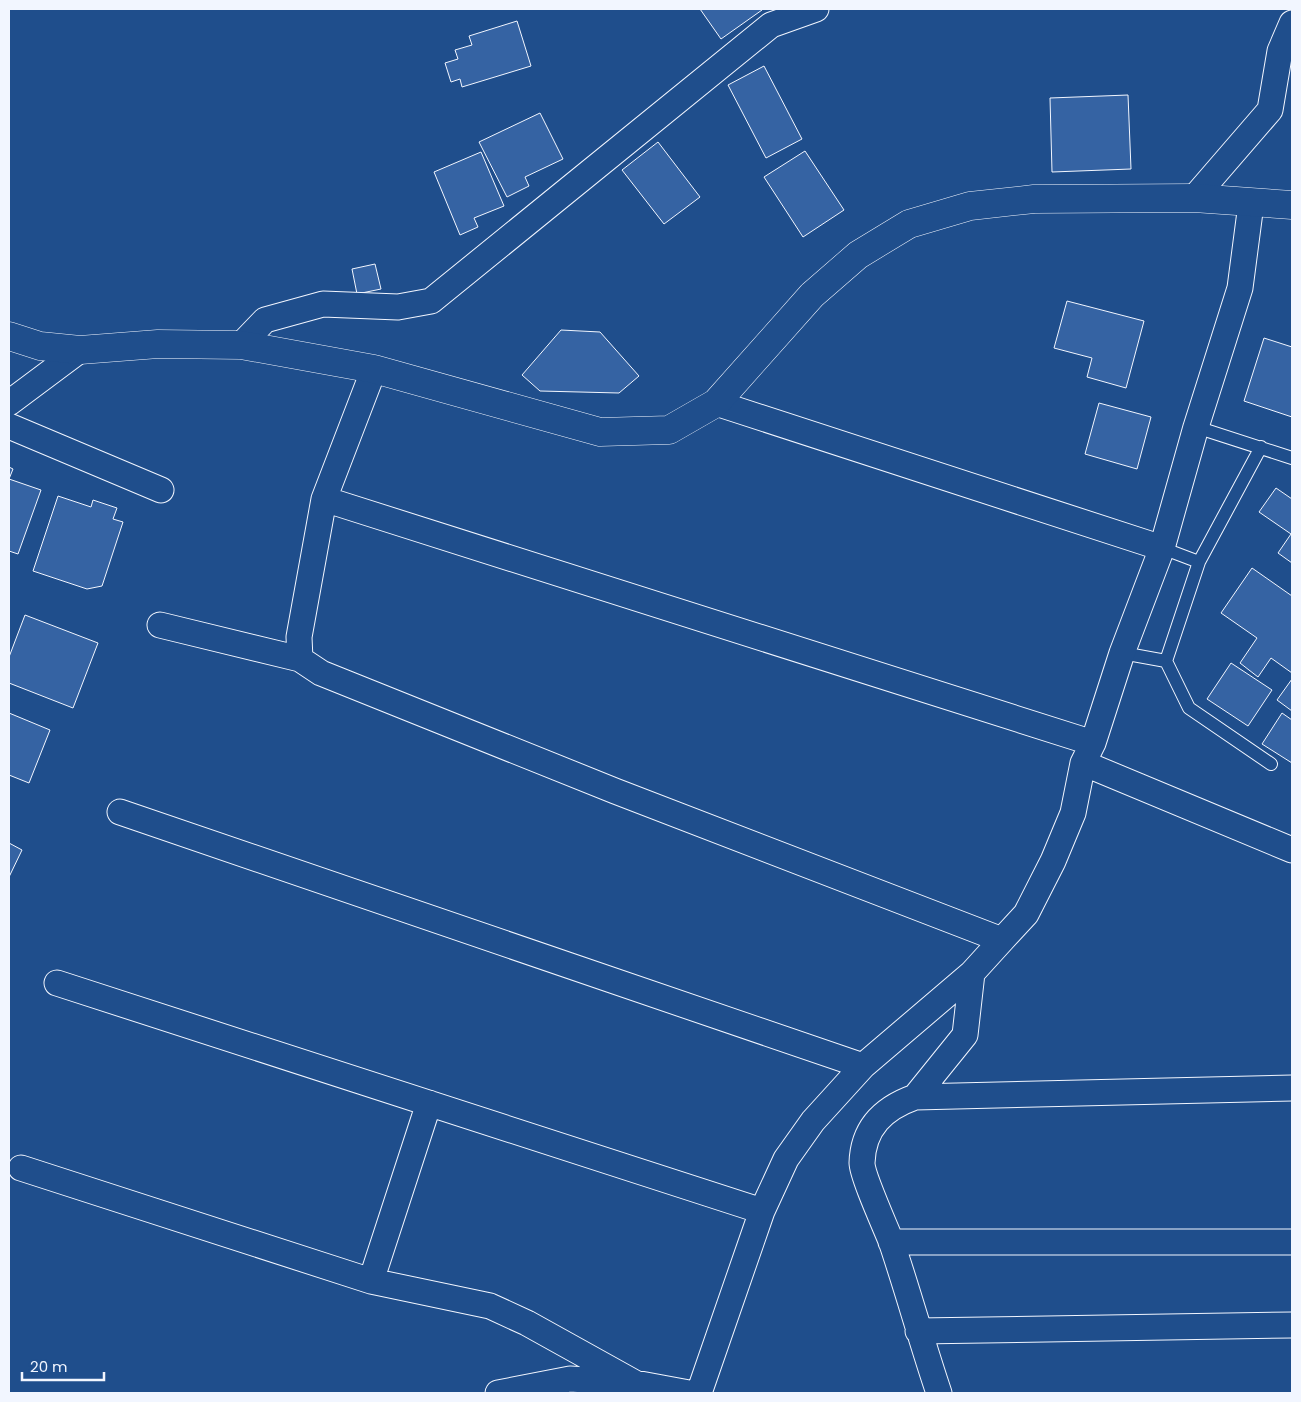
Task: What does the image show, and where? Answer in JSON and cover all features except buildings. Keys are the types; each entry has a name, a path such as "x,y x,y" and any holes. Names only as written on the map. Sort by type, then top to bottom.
{"main road":[{"path":"9,336 40,346 80,350 158,344 240,345 374,369 600,432 669,430 716,403 812,295 858,255 909,224 970,206 1034,199 1194,198 1251,204 1292,205"}],"street":[{"path":"240,345 265,320 323,304 398,307 431,301 771,25 816,9"},
{"path":"1194,198 1270,110 1280,51 1292,23"},
{"path":"699,1393 762,1211 786,1158 813,1121 863,1066 972,972 1026,914 1052,861 1073,813 1088,753 1122,653 1162,548 1196,427 1240,288 1251,204"},
{"path":"9,403 80,350"},
{"path":"300,659 299,637 324,499 374,369"},
{"path":"716,403 1162,548"},
{"path":"9,426 161,490"},
{"path":"324,499 1088,753 1292,850"},
{"path":"160,625 300,659 321,673 477,736 1002,940"},
{"path":"120,812 863,1066"},
{"path":"915,1097 965,1035 972,972"},
{"path":"57,983 762,1211"},
{"path":"939,1393 891,1242 862,1164 866,1141 875,1122 895,1104 915,1097 1292,1088"},
{"path":"371,1280 429,1103"},
{"path":"21,1168 371,1280 490,1306 527,1323 635,1383"},
{"path":"891,1242 1292,1242"},
{"path":"918,1331 1292,1325"},
{"path":"498,1393 570,1379 635,1383 689,1393"}],"lane":[{"path":"1196,427 1292,458"},
{"path":"1261,447 1199,562 1166,661 1189,708 1271,764"},
{"path":"1162,548 1199,562"},
{"path":"1122,653 1166,661"}]}
